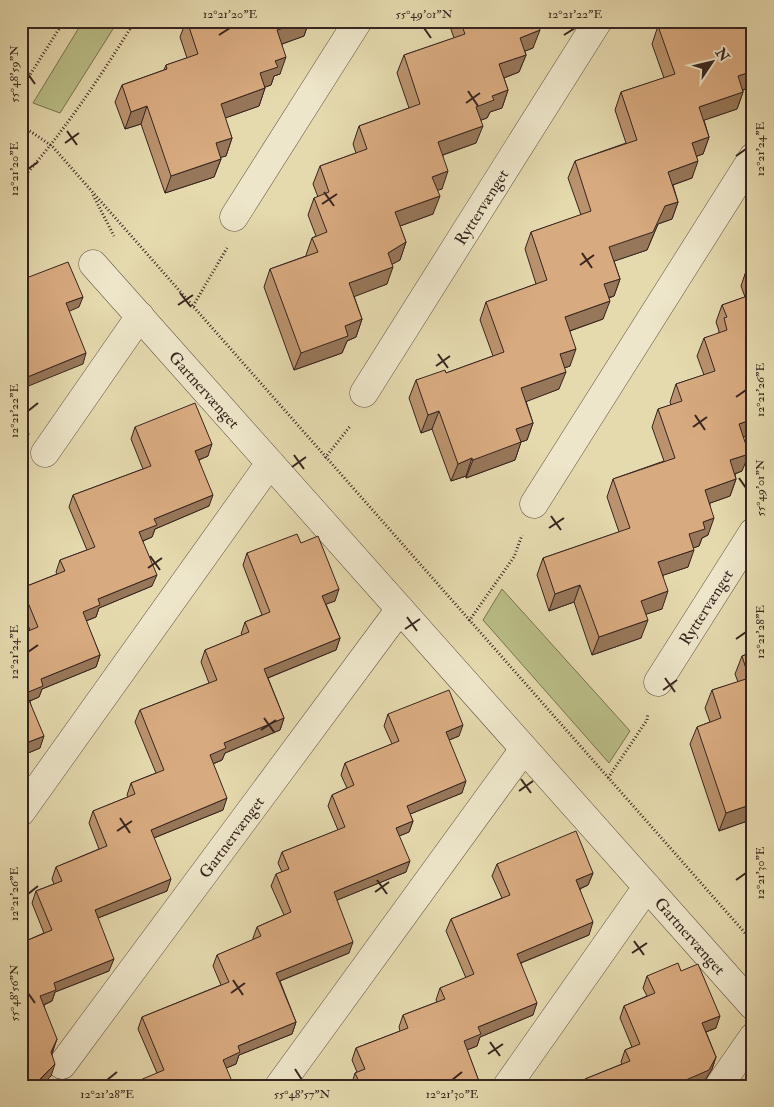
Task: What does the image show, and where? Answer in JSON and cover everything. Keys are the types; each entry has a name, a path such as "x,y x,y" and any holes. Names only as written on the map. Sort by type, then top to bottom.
{"street":[{"path":"234,218 358,21"},
{"name":"Ryttervænget","path":"364,393 598,21"},
{"path":"534,504 753,157"},
{"name":"Gartnervænget","path":"93,264 753,1006"},
{"path":"45,453 140,316"},
{"path":"21,812 270,463"},
{"name":"Ryttervænget","path":"658,682 753,532"},
{"name":"Gartnervænget","path":"62,1065 400,609"},
{"path":"279,1086 524,749"},
{"name":"Gartnervænget","path":"507,1086 647,887"},
{"path":"720,1086 753,1037"}],"path":[{"path":"21,89 64,21"},
{"path":"21,180 52,146 86,99 135,21"},
{"path":"21,125 52,146 753,942"},
{"path":"89,188 112,231 116,246 93,264"},
{"path":"193,306 236,234 234,218"},
{"path":"325,458 360,413 364,393"},
{"path":"469,621 514,557 534,504"},
{"path":"608,778 646,720 658,682"},
{"path":"747,936 753,928"}],"green space":[{"path":"83,21 118,21 60,113 33,103"},
{"path":"502,589 630,731 609,763 483,620"}],"building":[{"path":"187,21 303,21 277,30 286,57 275,61 278,67 260,73 265,88 221,104 232,138 216,143 221,159 171,176 147,106 131,112 122,85 167,69 166,65 198,54"},
{"path":"460,21 536,21 540,30 520,38 526,55 499,64 508,90 492,96 494,100 476,107 483,126 438,142 448,171 432,177 440,196 395,212 406,242 388,253 393,267 349,283 362,319 345,326 348,336 301,353 270,269 318,252 312,238 327,232 314,198 329,192 320,166 367,149 359,126 420,104 404,55 465,34"},
{"path":"665,21 743,21 753,49 753,71 738,76 743,92 699,107 709,137 692,143 698,161 668,172 678,202 665,206 653,232 609,247 620,279 604,284 610,301 565,317 576,349 560,354 566,372 521,388 533,423 516,429 521,442 458,464 439,411 428,415 416,380 445,370 446,373 504,352 486,302 547,280 531,232 591,211 575,161 637,140 621,92 675,74 658,26 666,23"},
{"path":"68,262 83,297 66,303 86,353 25,378 27,383 21,386 21,280"},
{"path":"753,266 753,284 747,268"},
{"path":"753,294 753,419 739,424 749,454 730,460 736,479 705,490 714,518 703,522 705,529 689,534 694,550 658,562 668,591 641,601 648,620 599,637 580,585 555,594 543,558 630,528 613,479 675,458 658,409 682,401 676,384 715,371 704,338 727,330 724,318 727,317 722,305"},
{"path":"195,403 212,444 195,451 213,495 154,519 157,525 139,532 157,575 98,599 100,605 83,612 100,655 41,679 43,686 26,693 44,736 21,745 21,634 38,627 22,588 65,571 60,560 95,547 73,495 151,466 135,427"},
{"path":"21,414 29,434 21,437"},
{"path":"297,534 301,543 318,536 339,589 322,596 340,638 264,669 284,718 224,743 226,748 210,755 227,798 151,830 171,879 95,910 114,959 54,983 56,990 40,996 57,1039 51,1052 55,1064 33,1086 21,1074 21,943 52,930 36,891 62,881 56,867 107,846 93,811 135,794 131,783 164,770 140,710 217,680 205,650 249,632 245,622 270,612 247,553"},
{"path":"753,652 753,804 726,813 697,727 721,718 712,690 749,678 742,656"},
{"path":"449,690 463,725 446,732 466,781 407,806 413,821 396,828 410,861 334,892 353,942 276,973 296,1022 238,1046 240,1052 223,1060 234,1086 126,1086 164,1070 142,1017 229,982 217,955 261,936 257,927 291,912 276,874 289,869 282,852 345,827 332,795 354,785 345,763 399,741 388,714"},
{"path":"576,831 593,873 576,880 593,922 517,954 537,1003 478,1027 481,1034 464,1041 480,1084 476,1086 361,1086 355,1073 365,1069 356,1048 408,1028 403,1015 445,999 440,988 474,974 451,919 510,895 497,864"},
{"path":"678,963 681,971 698,964 720,1016 702,1023 716,1057 709,1070 672,1086 588,1086 585,1079 630,1061 625,1050 640,1044 624,1006 655,993 647,976"}]}
